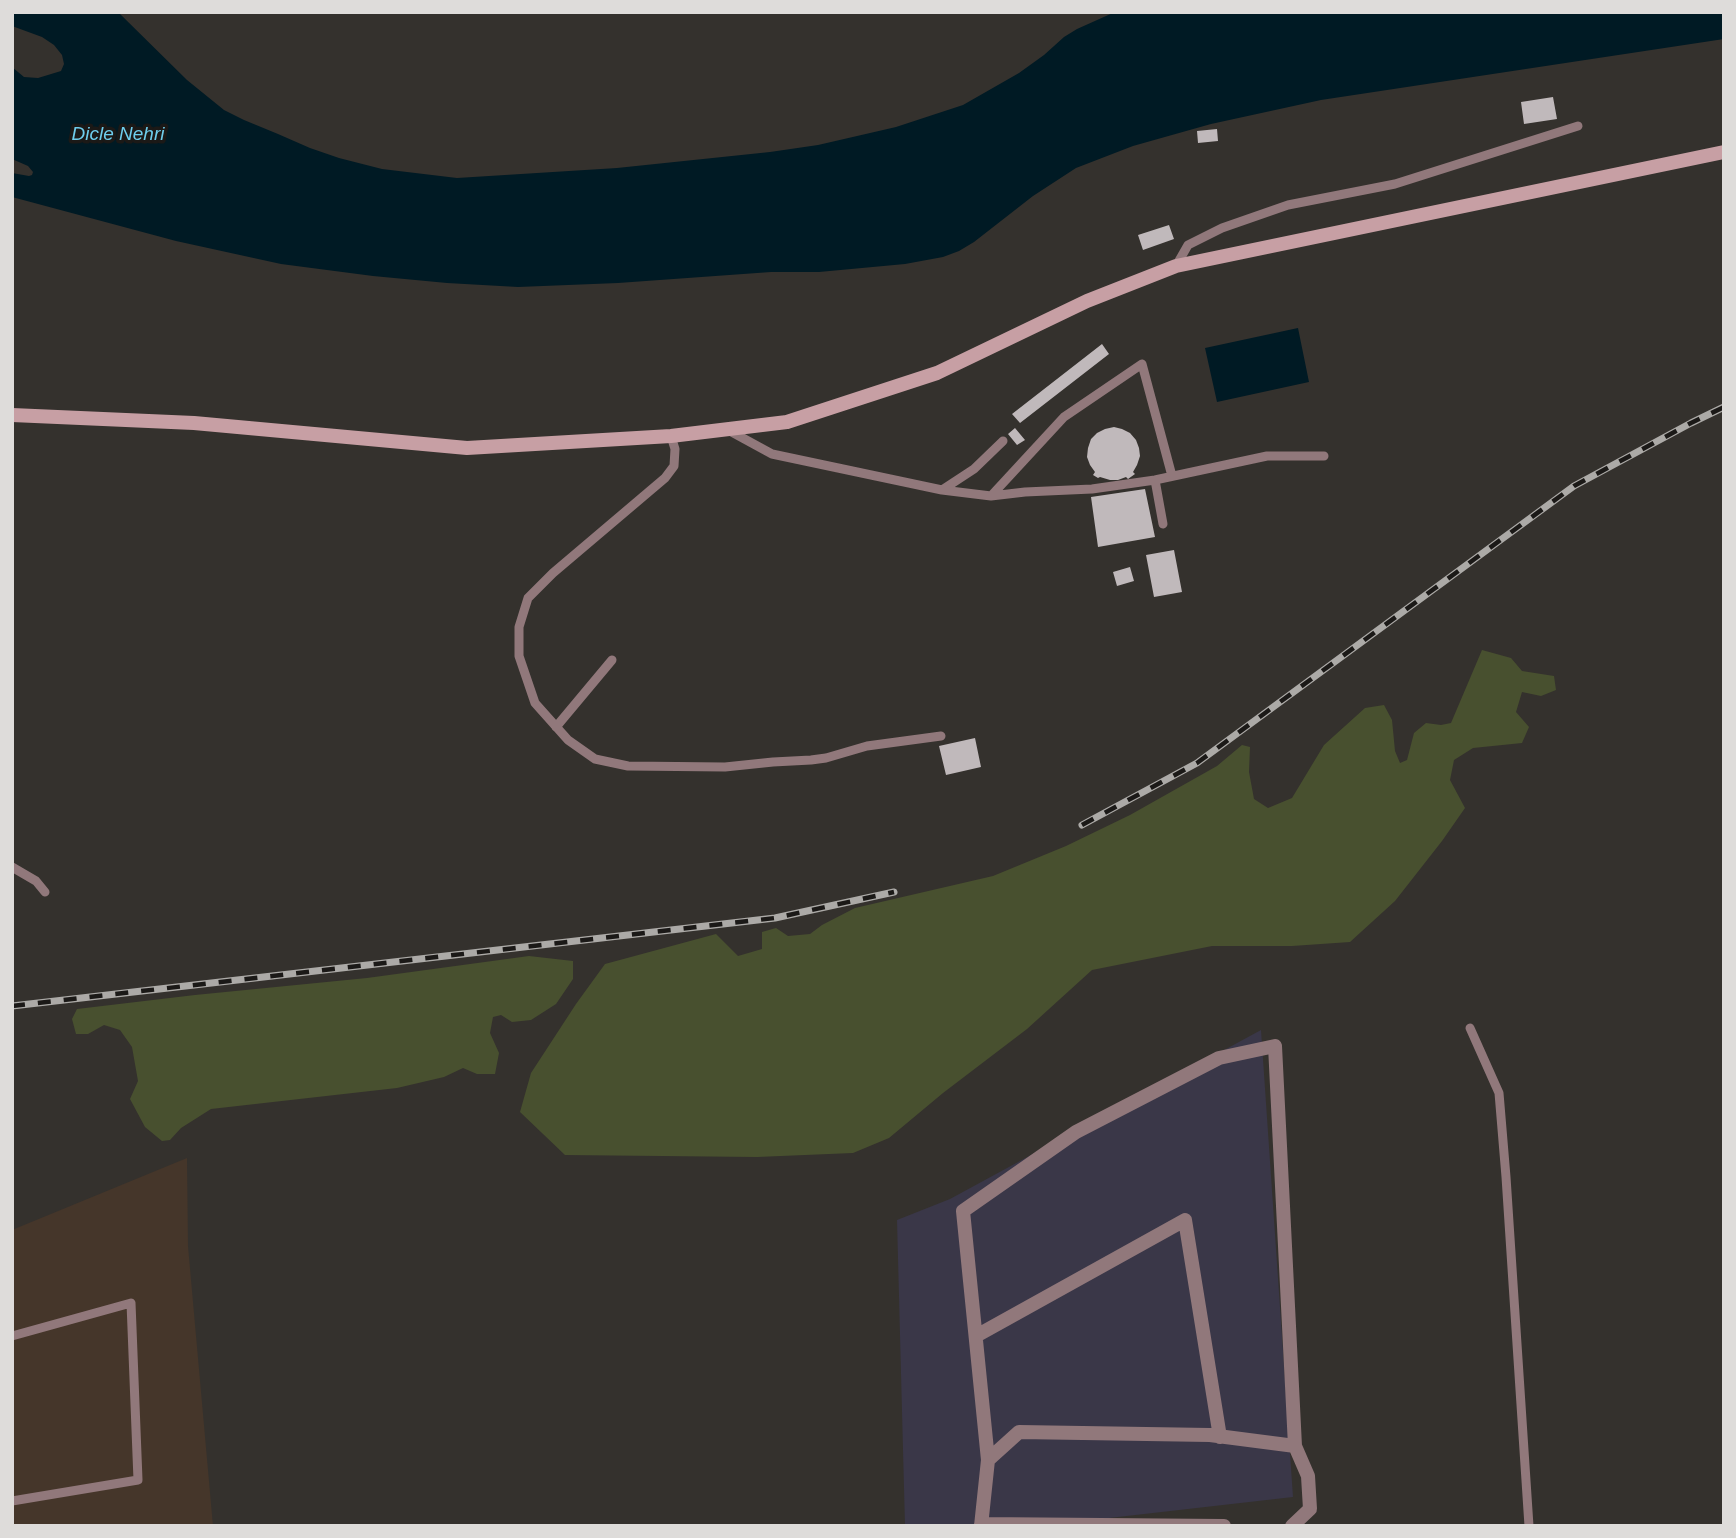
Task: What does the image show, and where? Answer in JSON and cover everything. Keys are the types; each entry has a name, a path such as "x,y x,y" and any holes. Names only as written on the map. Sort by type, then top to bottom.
{"street":[{"path":"12,415 194,423 467,448 671,436 787,422 937,373 1087,301 1176,266 1724,152"},
{"path":"1224,1526 981,1525 988,1460 963,1211 1076,1132 1219,1058 1275,1046 1295,1446 1308,1476 1310,1509 1292,1526"},
{"path":"976,1336 1185,1220 1220,1437"},
{"path":"988,1460 1019,1432 1220,1437 1295,1446"}],"lane":[{"path":"1176,266 1188,245 1222,229 1288,205 1395,184 1578,126"},
{"path":"991,496 1064,417 1142,364 1172,476"},
{"path":"727,429 772,454 942,490 991,496 1092,489 1155,481 1267,456 1324,456"},
{"path":"671,436 675,449 674,466 665,478 553,573 528,598 519,627 519,656 535,703 556,727 568,740 595,759 628,766 725,767 811,760 867,746 940,736"},
{"path":"942,490 974,469 1003,441"},
{"path":"1155,481 1163,524"},
{"path":"556,727 612,660"},
{"path":"12,867 36,881 45,892"},
{"path":"1470,1028 1499,1093 1529,1526"},
{"path":"12,1336 131,1303 138,1480 12,1501"}],"shaded area":[{"path":"1261,1030 1293,1497 1039,1526 905,1526 897,1220 950,1199"},
{"path":"187,1158 188,1246 213,1526 12,1526 12,1230"}],"green space":[{"path":"1482,650 1511,658 1522,671 1554,676 1556,690 1541,696 1522,692 1516,712 1529,727 1522,743 1473,748 1454,760 1450,780 1465,808 1395,901 1350,942 1292,946 1212,946 1092,970 1027,1029 889,1138 853,1153 757,1157 565,1155 520,1112 531,1073 605,964 716,934 738,956 762,949 762,932 776,928 788,936 810,934 855,908 993,876 1066,846 1130,815 1217,766 1242,745 1250,747 1249,772 1254,799 1268,808 1292,798 1324,745 1365,708 1384,705 1392,720 1395,751 1400,763 1407,760 1414,733 1426,723 1451,723"},
{"path":"529,956 573,961 573,979 556,1004 531,1020 512,1022 501,1015 493,1017 490,1033 499,1053 495,1074 477,1074 463,1068 444,1077 397,1088 211,1109 181,1128 170,1140 162,1141 145,1127 130,1099 138,1081 132,1047 120,1030 104,1025 88,1034 76,1034 72,1019 77,1009 367,978"}],"water":[{"name":"Dicle Nehri","path":"12,12 118,12 187,80 224,110 244,120 339,158 382,169 457,178 617,168 770,152 818,145 896,127 963,105 1019,73 1077,29 1115,12 1724,12 1724,39 1321,100 1211,124 1133,146 1076,168 1033,196 974,242 943,257 905,264 819,272 771,272 518,287 373,276 281,264 176,241 12,197 12,173 29,176 33,172 28,166 12,159 12,67 24,77 38,78 61,71 64,64 62,55 54,45 42,37 12,26"},
{"path":"1298,328 1309,382 1217,402 1205,348"}],"building":[{"path":"1553,97 1557,119 1524,124 1521,102"},
{"path":"1217,129 1218,141 1198,143 1197,131"},
{"path":"1169,225 1174,239 1143,250 1138,235"},
{"path":"1102,344 1109,354 1020,423 1012,414"},
{"path":"1114,427 1130,433 1139,448 1140,456 1133,472 1135,474 1128,479 1098,478 1093,475 1095,472 1087,457 1091,439 1097,433"},
{"path":"1015,428 1025,440 1017,445 1008,434"},
{"path":"1145,489 1155,537 1098,547 1091,497"},
{"path":"1174,550 1182,592 1154,597 1146,555"},
{"path":"1130,567 1134,581 1117,586 1113,572"},
{"path":"975,738 981,767 946,775 939,746"}],"railway":[{"path":"1082,825 1197,763 1574,486 1724,407"},
{"path":"12,1006 775,918 894,892"}]}
